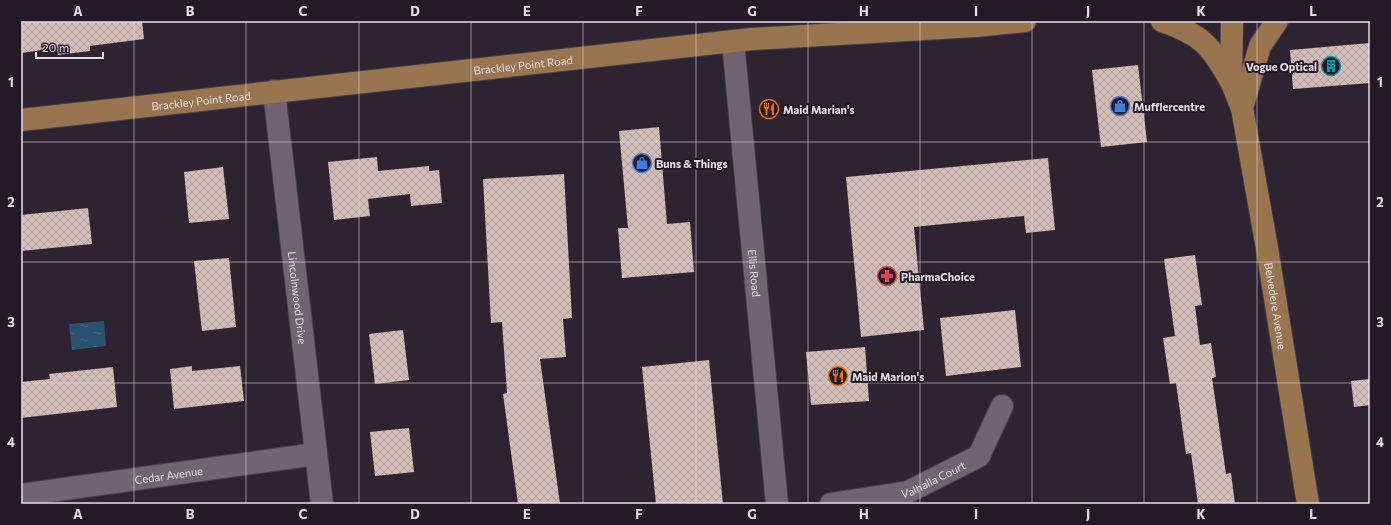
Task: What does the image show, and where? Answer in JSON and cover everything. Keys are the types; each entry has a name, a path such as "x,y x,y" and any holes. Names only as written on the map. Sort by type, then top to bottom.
{"main road":[{"name":"Brackley Point Road","path":"21,120 274,91 733,42 1025,21"},
{"path":"1162,21 1185,29 1201,39 1212,51 1231,81"},
{"name":"Belvedere Avenue","path":"1232,21 1231,81 1242,108 1267,248 1308,504"},
{"name":"Belvedere Avenue","path":"1242,108 1260,46 1277,21"}],"street":[{"name":"Ellis Road","path":"733,42 777,504"},
{"name":"Lincolnwood Drive","path":"274,91 322,504"},
{"name":"Valhalla Court","path":"831,504 908,492 979,456 1002,406"},
{"name":"Cedar Avenue","path":"21,495 44,499 316,454"}],"water":[{"path":"104,321 106,346 72,350 69,324"}],"building":[{"path":"21,21 142,21 144,39 90,46 90,51 58,55 57,48 21,53"},
{"name":"Vogue Optical","path":"1370,43 1370,83 1293,89 1290,50"},
{"name":"Mufflercentre","path":"1138,65 1147,142 1101,147 1092,70"},
{"path":"659,127 667,224 690,222 694,272 622,278 618,228 628,228 619,131"},
{"path":"377,157 378,171 429,166 429,171 439,170 442,203 411,206 410,194 368,199 370,216 334,220 328,162"},
{"name":"PharmaChoice","path":"1048,158 1055,230 1026,233 1024,216 914,227 924,330 861,337 846,177"},
{"path":"223,167 229,219 189,223 184,172"},
{"path":"564,174 572,318 563,319 566,357 540,359 560,504 518,504 503,394 507,393 502,322 491,323 483,179"},
{"path":"88,208 92,244 21,251 21,215"},
{"path":"1195,255 1202,305 1195,306 1200,345 1211,343 1216,377 1212,378 1226,474 1231,473 1235,504 1198,504 1191,453 1186,454 1176,383 1170,384 1163,338 1175,336 1164,259"},
{"path":"229,258 236,327 202,331 194,261"},
{"path":"1015,310 1021,367 946,376 940,318"},
{"path":"403,330 409,380 375,384 369,334"},
{"name":"Maid Marion's","path":"865,347 869,401 811,405 806,352"},
{"path":"709,360 723,504 656,504 642,367"},
{"path":"192,366 192,371 240,366 244,401 174,409 170,369"},
{"path":"113,367 117,407 21,418 21,382 50,379 49,374"},
{"path":"1370,379 1370,405 1354,407 1351,381"},
{"path":"409,428 414,472 375,476 370,432"}],"place":[{"name":"Vogue Optical","path":"1331,66"},
{"name":"Mufflercentre","path":"1120,106"},
{"name":"Maid Marian's","path":"769,109"},
{"name":"Buns & Things","path":"642,163"},
{"name":"PharmaChoice","path":"887,276"},
{"name":"Maid Marion's","path":"838,376"}]}
